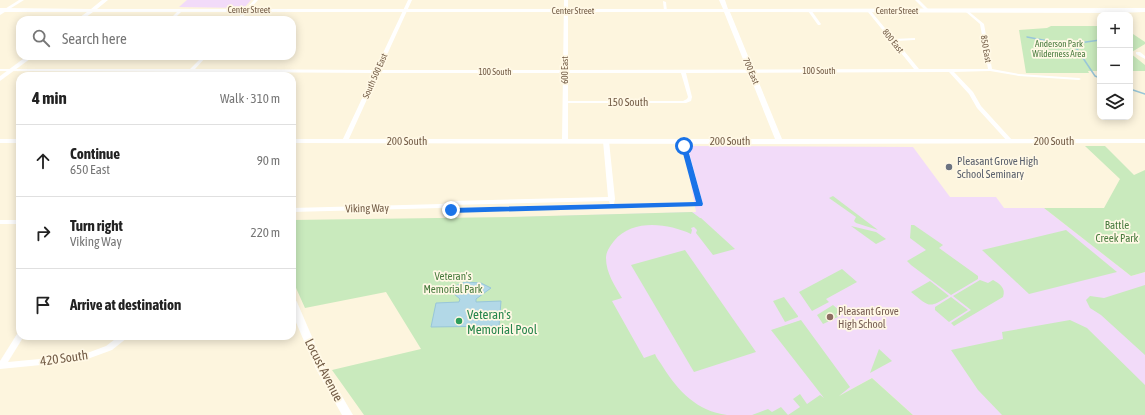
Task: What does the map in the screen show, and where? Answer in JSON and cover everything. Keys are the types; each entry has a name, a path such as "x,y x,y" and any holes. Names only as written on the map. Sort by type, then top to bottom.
{"street":[{"path":"0,14 22,0"},
{"path":"84,16 105,0"},
{"path":"241,16 256,0"},
{"name":"South 500 East","path":"345,141 410,0"},
{"name":"600 East","path":"565,141 566,0"},
{"name":"700 East","path":"722,0 780,142"},
{"path":"917,0 928,11"},
{"path":"664,2 666,11"},
{"name":"Center Street","path":"0,10 1145,10"},
{"path":"175,16 181,10"},
{"path":"810,11 819,24"},
{"name":"800 East","path":"869,11 918,70"},
{"name":"850 East","path":"967,11 982,24 990,70"},
{"path":"892,40 914,39"},
{"path":"1138,53 1145,58"},
{"path":"0,79 26,60"},
{"path":"192,71 202,60"},
{"name":"100 South","path":"0,70 377,70 565,72 990,70 1019,75 1080,79"},
{"path":"950,70 971,94 979,107 1010,141"},
{"name":"150 South","path":"565,102 684,102 690,98 683,71"},
{"path":"0,141 16,141"},
{"name":"200 South","path":"296,141 1145,141"},
{"path":"606,141 612,203"},
{"name":"Viking Way","path":"296,210 442,206 451,210 612,203 700,204 683,141"},
{"path":"0,222 16,222"},
{"name":"Locust Avenue","path":"296,311 321,369 348,415"},
{"path":"0,366 17,340"},
{"name":"420 South","path":"0,366 82,358 109,348 119,340"}],"shaded area":[{"path":"187,0 251,0 244,8 179,7"},
{"name":"Pleasant Grove High School","path":"684,146 913,147 950,197 996,197 1004,208 1044,208 1131,276 1145,272 1145,415 913,415 872,378 828,402 790,415 670,415 513,389 517,217 696,212"}],"green space":[{"name":"Anderson Park Wilderness Area","path":"1051,26 1097,26 1097,71 1088,71 1089,73 1026,73 1019,30 1047,28"},
{"path":"1133,34 1145,42 1145,44 1133,51"},
{"path":"1133,55 1145,65 1145,71 1133,71"},
{"name":"Battle Creek Park","path":"1085,146 1105,146 1134,175 1145,170 1145,272 1131,276 1044,208 1104,208 1120,179"},
{"path":"833,196 878,230 856,223 854,221 856,217 829,198"},
{"name":"Veteran's Memorial Park","path":"692,212 701,218 735,249 713,255 696,233 697,230 694,227 691,228 691,234 682,230 651,225 631,229 622,234 610,247 606,258 609,274 622,298 612,301 644,358 655,354 675,384 689,398 706,409 727,415 364,415 332,370 421,349 386,292 305,308 296,288 296,220 510,217"},
{"path":"911,225 914,225 943,245 939,248 978,276 978,279 951,295 911,265 907,261 926,250 910,238"},
{"path":"851,226 876,232 886,239 876,244"},
{"path":"1066,230 1117,272 1029,294 982,250"},
{"path":"685,250 756,352 694,372 631,265"},
{"path":"842,269 857,282 826,299 829,302 812,311 799,292"},
{"path":"980,280 988,283 993,280 998,283 1004,291 1003,297 954,326 951,323 971,310 953,296"},
{"path":"930,281 949,296 937,303 929,304 922,301 911,292"},
{"path":"1145,285 1145,355 1101,315 1090,308 1086,300 1090,296 1104,298"},
{"path":"784,297 798,316 785,322 773,301"},
{"path":"951,297 968,310 949,322 935,310 935,307"},
{"path":"833,305 841,312 836,314 838,317 823,324 817,315"},
{"path":"801,320 850,387 839,396 872,378 913,415 788,415 800,407 793,399 800,394 807,404 820,395 824,398 771,330"},
{"path":"1070,320 1087,328 1145,385 1145,415 1002,415 978,390 951,350 1003,339 1002,332"},
{"path":"879,349 892,361 870,373"},
{"path":"781,407 788,415 752,415 768,409 772,412"}],"water":[{"path":"465,282 481,283 491,288 476,299 476,302 501,301 499,326 431,327 436,303 459,302 460,299 448,289"}],"waterway":[{"path":"1027,37 1075,46 1097,77"},
{"path":"1072,44 1097,40"},
{"path":"1133,90 1145,94"}],"place":[{"name":"Pleasant Grove High School Seminary","path":"949,167"},
{"name":"Pleasant Grove High School","path":"830,317"},
{"name":"Veteran's Memorial Pool","path":"459,321"}],"route":[{"path":"451,210 700,204 684,146"}]}
